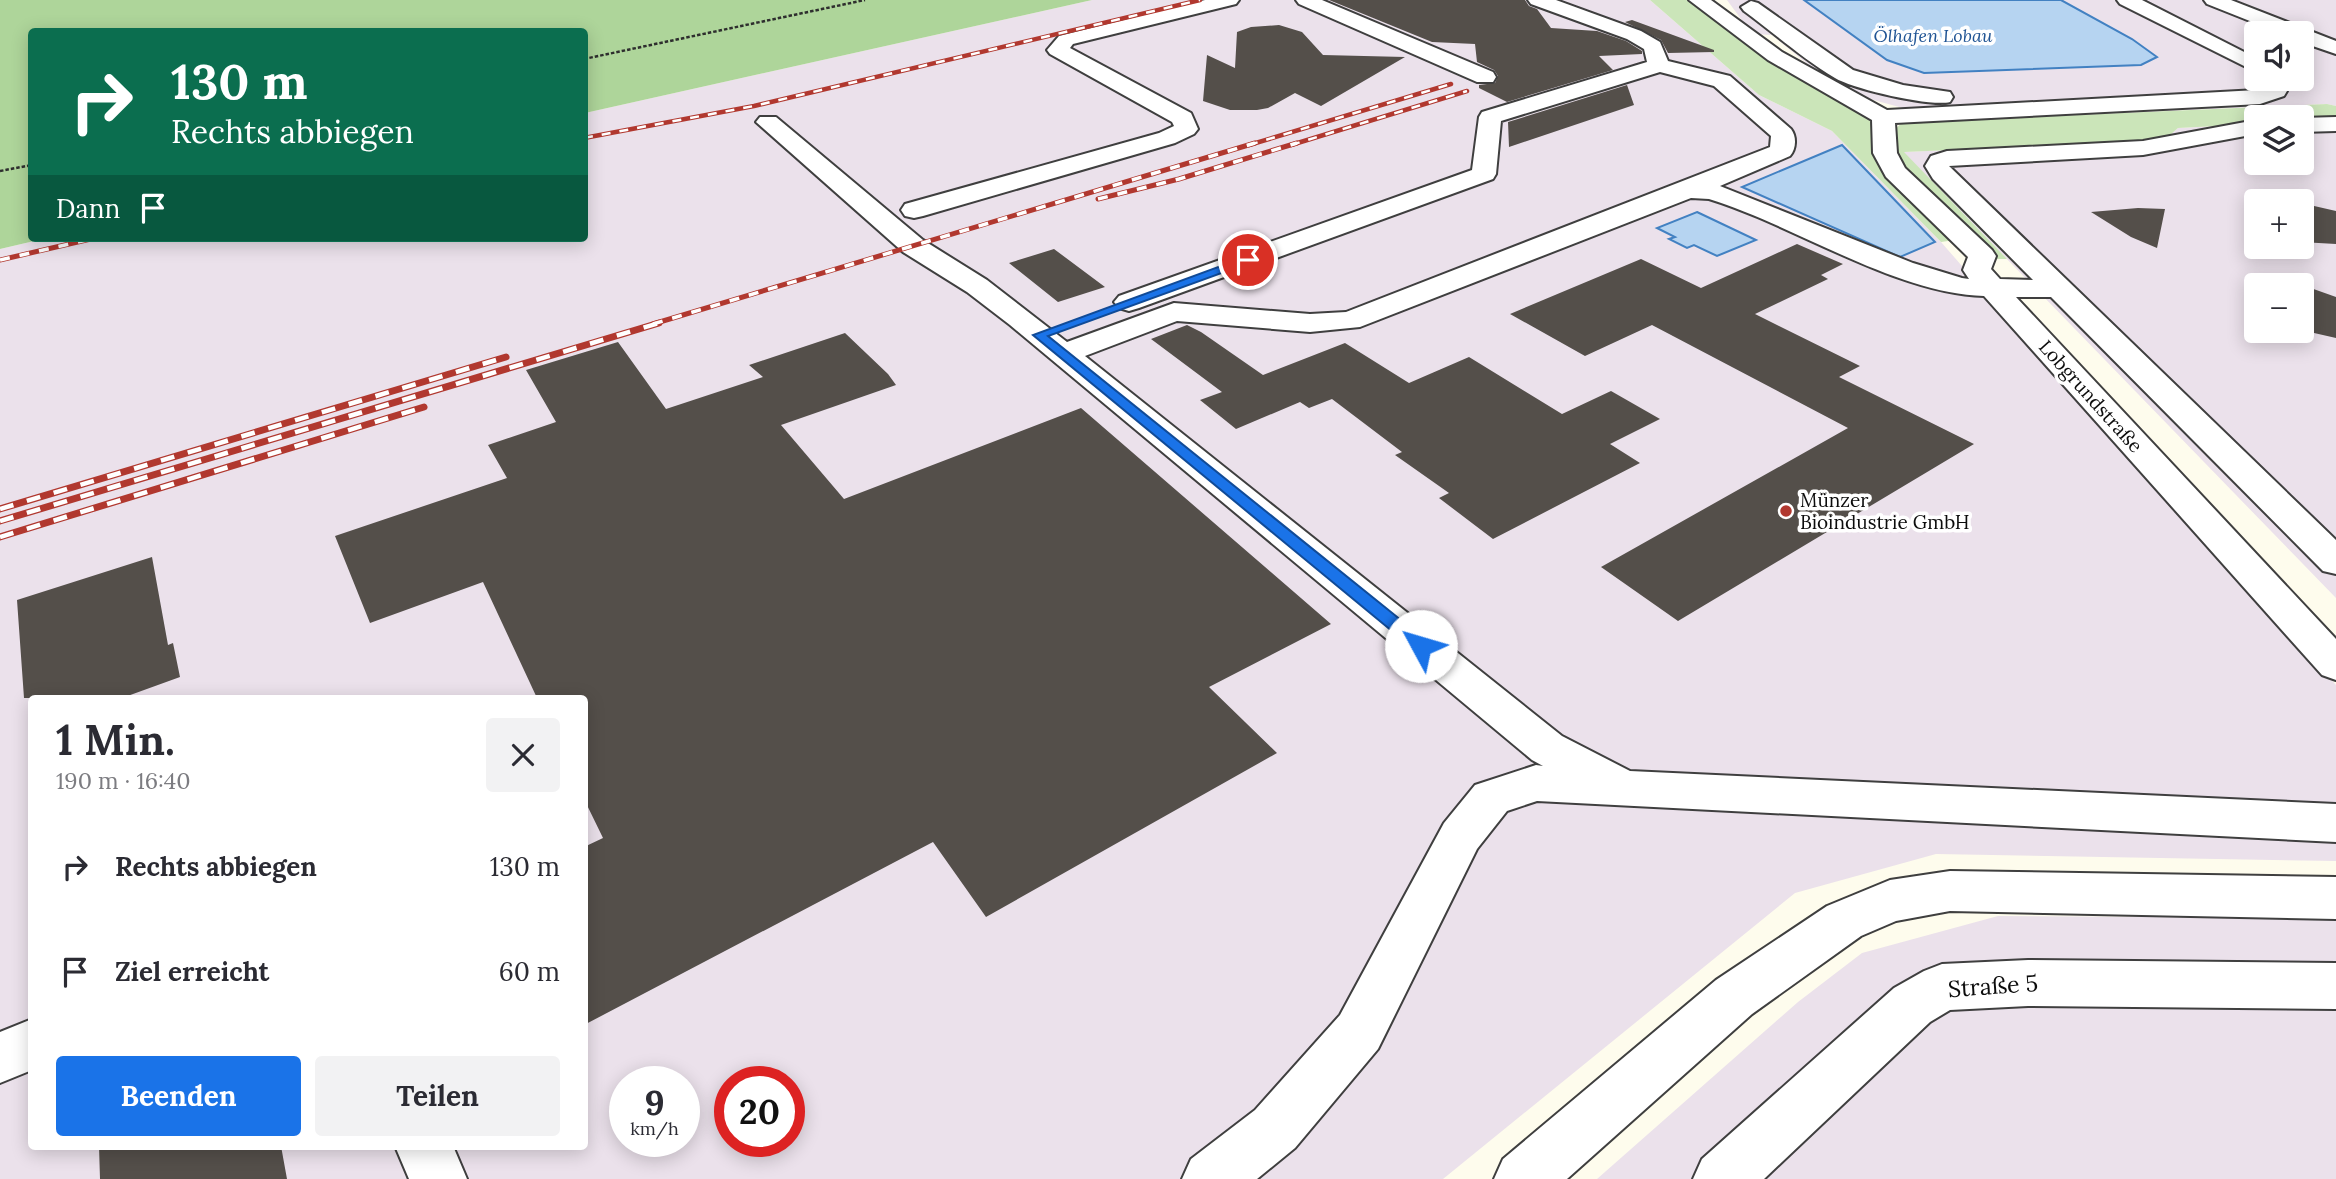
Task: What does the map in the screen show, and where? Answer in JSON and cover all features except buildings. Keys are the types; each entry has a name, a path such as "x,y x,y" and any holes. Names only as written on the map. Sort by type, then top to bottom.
{"lane":[{"path":"914,210 1167,138 1186,129 1183,118 1057,50 1066,40 1229,0"},
{"path":"1306,0 1485,77"},
{"path":"1538,0 1634,35 1653,46 1659,65"},
{"path":"1699,0 1775,55 1883,125 1984,132"},
{"path":"2127,0 2244,60"},
{"path":"2214,0 2266,21"},
{"path":"1775,55 1775,50 1761,35 1746,10 1747,4 1846,75 1900,91 2036,110"},
{"path":"2314,40 2336,48"},
{"path":"1055,338 1174,312 1310,323 1350,321 1782,151 1783,134 1722,81 1693,71 1659,65 1490,117 1484,174 1104,312"},
{"path":"1883,125 2036,110 2260,97 2276,91"},
{"path":"768,122 913,246 1055,338 1547,748 1624,788"},
{"path":"2314,125 2336,124"},
{"name":"Lobgrundstraße","path":"1883,125 1885,153 1895,172 1982,256 1977,270 1991,287 2336,665"},
{"path":"2244,129 2143,148 1964,156 1940,161 1937,166 2056,289 2336,562"},
{"path":"1688,190 1712,191 1727,196 1903,269 1960,286 2056,289"},
{"path":"1211,1179 1275,1129 1359,1032 1460,836 1491,798 1536,783 2336,823"},
{"path":"1523,1179 1734,997 1844,921 1890,901 1951,891 2336,898"},
{"name":"Straße 5","path":"1722,1179 1912,1005 1942,987 2028,983 2336,986"},
{"path":"0,1058 28,1046"},
{"path":"425,1150 438,1179"}],"path":[{"path":"588,58 864,0"},
{"path":"0,171 28,166"}],"shaded area":[{"path":"1092,0 1650,0 1759,95 1832,131 1941,242 2128,456 2336,685 2336,861 1936,854 1795,893 1443,1179 0,1179 0,249 30,242 588,242 588,112"},
{"path":"1727,0 2336,0 2336,106 2244,105 2244,108 1921,122 1903,108 1855,95 1821,75 1772,35 1752,34"},
{"path":"2336,120 2336,598 1903,152 2163,141 2178,128 2244,125 2244,175 2314,175 2314,121"},
{"path":"1998,916 2336,918 2336,1179 1597,1179 1798,1002 1862,953"}],"green space":[{"path":"0,0 1092,0 588,112 588,28 28,28 30,242 0,249"},
{"path":"1650,0 1690,0 1791,71 1857,106 1872,120 1875,151 1955,240 1941,242 1832,131 1759,95"},
{"path":"2327,104 2336,106 2336,120 2314,121 2314,105 2304,105"},
{"path":"2244,108 2244,125 2178,128 2163,141 1904,152 2007,259 1997,259 1894,155 1895,129 1902,123 1917,119 1922,122"}],"water":[{"name":"Ölhafen Lobau","path":"1804,0 2061,0 2132,39 2157,57 2141,65 1924,73 1887,60"},
{"path":"1842,145 1935,242 1900,257 1742,187"},
{"path":"1697,212 1756,240 1717,256 1694,245 1687,248 1669,239 1675,237 1657,228"}],"railway":[{"path":"588,137 754,106 1200,0"},
{"path":"1249,145 1451,84"},
{"path":"1291,145 1467,91"},
{"path":"653,324 1255,143"},
{"path":"1098,199 1179,179 1297,143"},
{"path":"0,260 78,242"},
{"path":"0,521 659,323"},
{"path":"0,509 506,357"},
{"path":"0,537 424,407"}],"place":[{"name":"Münzer Bioindustrie GmbH","path":"1786,511"}],"route":[{"path":"1248,260 1039,335 1421,646"}]}
